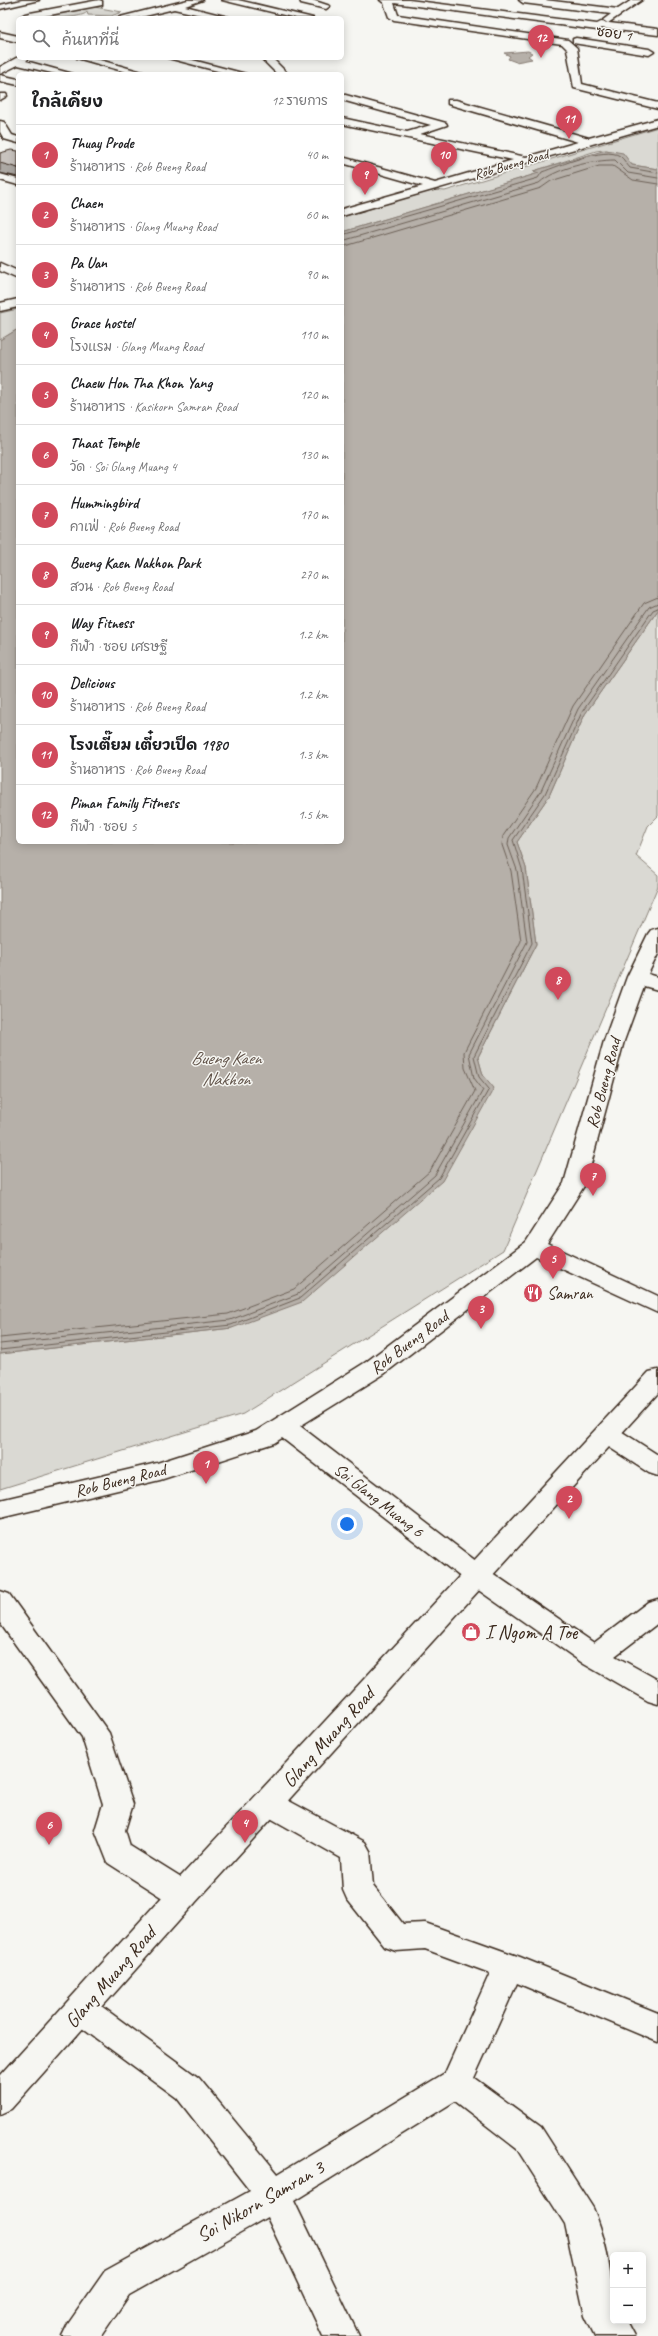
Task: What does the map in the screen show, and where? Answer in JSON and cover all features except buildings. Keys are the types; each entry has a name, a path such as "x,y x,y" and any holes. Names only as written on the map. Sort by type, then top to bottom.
{"street":[{"path":"1,6 35,0"},
{"path":"32,16 103,4 87,0"},
{"path":"121,13 144,14 199,0"},
{"path":"226,0 299,16"},
{"path":"308,0 304,1 326,6"},
{"path":"384,0 658,32"},
{"path":"388,0 394,17 565,42 576,41 638,0"},
{"path":"523,0 620,12"},
{"path":"1,6 24,16"},
{"path":"175,7 218,16"},
{"path":"3,35 16,32"},
{"path":"3,35 16,38"},
{"name":"ซอย 1","path":"576,41 649,52"},
{"path":"565,42 572,48 577,86 658,106"},
{"path":"0,71 21,60 61,72"},
{"path":"90,60 136,72"},
{"path":"182,60 232,72"},
{"path":"268,60 281,72"},
{"path":"218,72 224,70"},
{"path":"0,78 16,82"},
{"path":"344,98 442,125 405,135"},
{"path":"452,102 590,142"},
{"path":"344,121 525,160"},
{"name":"Rob Bueng Road","path":"344,212 658,122"},
{"path":"1,125 15,134"},
{"path":"344,161 434,186"},
{"path":"0,177 16,181"},
{"path":"349,199 371,205"},
{"path":"0,267 16,275"},
{"path":"0,308 16,304"},
{"name":"Rob Bueng Road","path":"0,1509 160,1471 265,1437 376,1368 534,1247 575,1183 614,1041 647,981 658,934"},
{"path":"534,1247 658,1305"},
{"name":"Glang Muang Road","path":"0,2099 82,2010 183,1895 658,1378"},
{"name":"Soi Glang Muang 6","path":"283,1426 476,1575 594,1657 658,1693"},
{"path":"607,1434 658,1467"},
{"path":"0,1601 26,1640 96,1733 118,1804 110,1830 118,1854 183,1895"},
{"path":"594,1657 658,1609"},
{"path":"268,1803 355,1851 358,1890 396,1938 425,1936 509,1966 658,2028"},
{"path":"509,1966 456,2084 529,2138 581,2220 602,2316 616,2336"},
{"path":"82,2010 188,2088 274,2195 341,2336"},
{"name":"Soi Nikorn Samran 3","path":"80,2336 117,2283 274,2195 456,2084"}],"shaded area":[{"path":"89,6 122,12 111,16 88,15 87,12 80,15 36,16"},
{"path":"658,127 658,169 632,165 625,157 616,152 601,150 534,171 540,173 344,231 344,216 434,190 445,191"},
{"path":"16,309 16,330 0,340 0,313"},
{"path":"658,610 658,816 648,826 636,856 658,875 658,886 503,1250 243,1414 0,1489 0,1354 232,1328 483,1075 478,1057 536,944 526,868 517,842 549,796 585,714"}],"water":[{"path":"528,51 532,53 528,56 532,59 516,62 508,59 510,56 504,53"},
{"name":"Bueng Kaen Nakhon","path":"606,150 623,153 632,165 658,169 658,610 585,714 549,796 517,842 526,868 536,944 478,1057 483,1075 494,1088 442,1181 302,1302 232,1328 0,1354 0,340 16,330 16,844 344,844 344,231 539,173 533,171"}],"place":[{"name":"Piman Family Fitness","path":"541,58"},
{"name":"โรงเตี๊ยม เตี๋ยวเป็ด 1980","path":"569,139"},
{"name":"Delicious","path":"444,175"},
{"name":"Way Fitness","path":"365,195"},
{"name":"Bueng Kaen Nakhon Park","path":"558,1000"},
{"name":"Hummingbird","path":"593,1196"},
{"name":"Chaew Hon Tha Khon Yang","path":"553,1279"},
{"name":"Samran","path":"533,1293"},
{"name":"Pa Uan","path":"481,1329"},
{"name":"Thuay Prode","path":"206,1484"},
{"name":"Chaen","path":"569,1519"},
{"name":"I Ngom A Toe","path":"471,1632"},
{"name":"Grace hostel","path":"245,1843"},
{"name":"Thaat Temple","path":"49,1845"}]}
